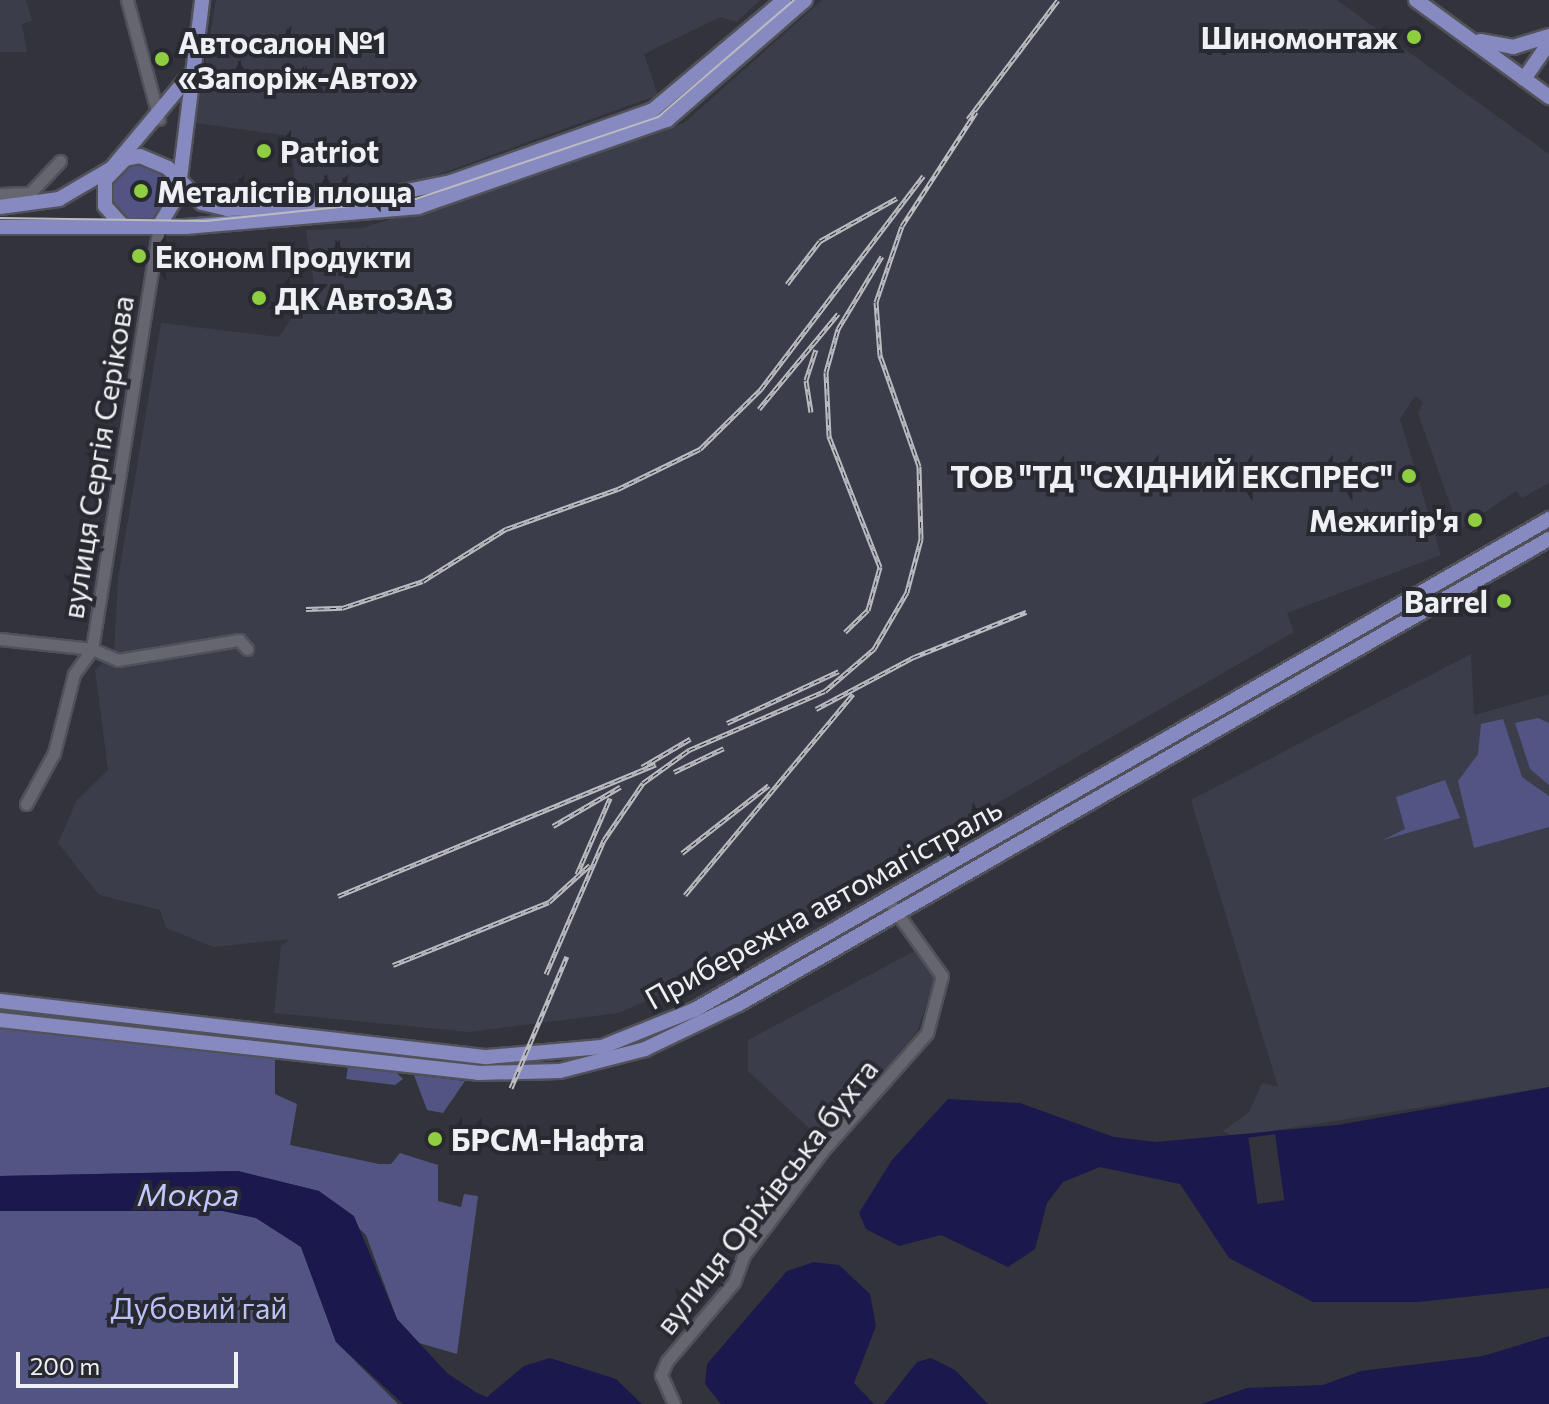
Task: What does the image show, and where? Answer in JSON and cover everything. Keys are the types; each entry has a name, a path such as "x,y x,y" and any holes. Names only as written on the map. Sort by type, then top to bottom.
{"main road":[{"path":"159,226 175,206 188,77 202,0"},
{"path":"0,207 59,199 112,168 140,156 177,177 202,203 227,209 296,209 415,193 683,101 784,0"},
{"path":"0,227 159,226 418,207 654,125 805,0"},
{"path":"1416,0 1549,97"},
{"path":"1464,35 1513,47 1549,36"},
{"path":"1524,79 1549,43"},
{"path":"123,226 103,193 112,168 159,119 188,77"},
{"name":"Прибережна автомагістраль","path":"0,1001 307,1038 506,1058 602,1047 696,1009 1549,519"},
{"name":"Прибережна автомагістраль","path":"0,1020 478,1073 593,1065 702,1024 1549,539"},
{"path":"1468,565 1478,579"},
{"path":"1432,586 1444,600"},
{"path":"275,1052 283,1046 277,1033"},
{"path":"306,1055 300,1043 307,1038"}],"street":[{"path":"127,0 159,119"},
{"path":"0,194 30,193 60,161"},
{"name":"вулиця Сергія Серікова","path":"92,649 159,226"},
{"path":"0,639 92,649 118,660 239,640 247,649"},
{"path":"26,804 54,753 74,674 92,649"},
{"name":"вулиця Оріхівська бухта","path":"674,1404 661,1375 667,1361 734,1282 744,1255 825,1148 927,1033 942,976 887,899"}],"shaded area":[{"path":"0,0 26,0 32,21 22,24 27,52 0,52"},
{"path":"216,0 760,0 737,22 720,17 644,54 658,95 423,180 297,200 290,136 195,123"},
{"path":"822,0 1337,0 1549,154 1549,483 1522,498 1516,491 1459,530 1418,413 1423,402 1415,396 1400,419 1441,555 1287,613 1294,632 683,984 619,1013 469,1032 274,1013 281,946 290,939 213,947 166,928 160,910 99,895 58,843 77,800 108,770 95,670 114,652 118,579 161,323 279,337 314,283 306,230 363,228 684,123"},
{"path":"1471,654 1474,715 1549,694 1549,1087 1234,1137 1223,1131 1249,1112 1262,1083 1278,1087 1191,800"},
{"path":"918,949 935,979 917,1032 841,1119 812,1131 748,1071 748,1040"}],"green space":[{"path":"139,165 159,174 168,194 159,214 139,223 119,214 110,194 119,174"},
{"path":"1538,718 1549,723 1549,785 1530,769 1515,723"},
{"path":"1503,719 1522,777 1549,796 1549,827 1474,848 1458,781 1478,754 1481,724"},
{"path":"1445,780 1460,818 1383,840 1405,829 1396,797"},
{"path":"0,1007 277,1041 279,1042 0,1013"},
{"path":"0,1020 275,1052 275,1094 297,1104 290,1145 379,1164 391,1164 400,1153 438,1165 438,1201 461,1207 464,1194 478,1196 457,1354 419,1343 397,1319 366,1235 319,1191 238,1171 0,1176"},
{"path":"348,1067 397,1073 403,1079 395,1085 346,1079"},
{"path":"414,1075 465,1081 443,1113 427,1110"},
{"name":"Дубовий гай","path":"0,1211 223,1211 256,1218 301,1247 336,1342 398,1404 0,1404"}],"water":[{"path":"1549,1087 1549,1288 1418,1302 1313,1302 1229,1258 1180,1184 1100,1167 1063,1182 1047,1203 1035,1249 1008,1267 941,1235 899,1246 866,1229 859,1213 892,1160 948,1099 1020,1103 1114,1137 1156,1142 1338,1125"},
{"name":"Мокра","path":"238,1171 319,1191 354,1216 397,1319 447,1373 477,1393 487,1397 524,1366 550,1358 616,1379 642,1404 403,1404 336,1342 301,1247 256,1218 223,1211 0,1211 0,1176"},
{"path":"814,1262 839,1265 870,1294 876,1326 854,1383 874,1404 721,1404 705,1384 707,1364 787,1271"},
{"path":"1549,1336 1549,1404 1201,1404 1247,1388 1323,1385 1361,1371 1483,1356"},
{"path":"931,1358 955,1370 988,1404 884,1404 917,1362"}],"pier":[{"path":"1275,1134 1284,1200 1258,1204 1248,1138"}],"tram line":[{"path":"0,218 206,221 416,199 658,117 794,0"}],"railway":[{"path":"968,119 1058,0"},
{"path":"546,974 604,840 643,783 689,750 825,691 874,649 907,592 921,539 919,466 880,355 876,302 902,226 976,112"},
{"path":"306,609 342,608 423,581 506,529 618,489 700,449 761,389 923,176"},
{"path":"787,284 820,241 897,198"},
{"path":"845,632 868,610 880,567 829,436 826,372 838,329 882,256"},
{"path":"759,409 838,314"},
{"path":"811,412 806,380 816,350"},
{"path":"816,709 914,657 1026,612"},
{"path":"727,723 839,671"},
{"path":"685,895 853,694"},
{"path":"642,767 690,739"},
{"path":"674,772 724,748"},
{"path":"338,896 656,764"},
{"path":"682,853 769,785"},
{"path":"553,826 620,787"},
{"path":"577,874 610,798"},
{"path":"393,965 549,902 590,865"},
{"path":"511,1088 567,956"}],"place":[{"name":"Шиномонтаж","path":"1414,37"},
{"name":"Автосалон №1 «Запоріж-Авто»","path":"162,59"},
{"name":"Patriot","path":"264,151"},
{"name":"Металістів площа","path":"141,191"},
{"name":"Економ Продукти","path":"139,256"},
{"name":"ДК АвтоЗАЗ","path":"259,298"},
{"name":"ТОВ \"ТД \"СХІДНИЙ ЕКСПРЕС\"","path":"1409,476"},
{"name":"Межигір'я","path":"1475,520"},
{"name":"Barrel","path":"1504,601"},
{"name":"БРСМ-Нафта","path":"435,1139"}]}
